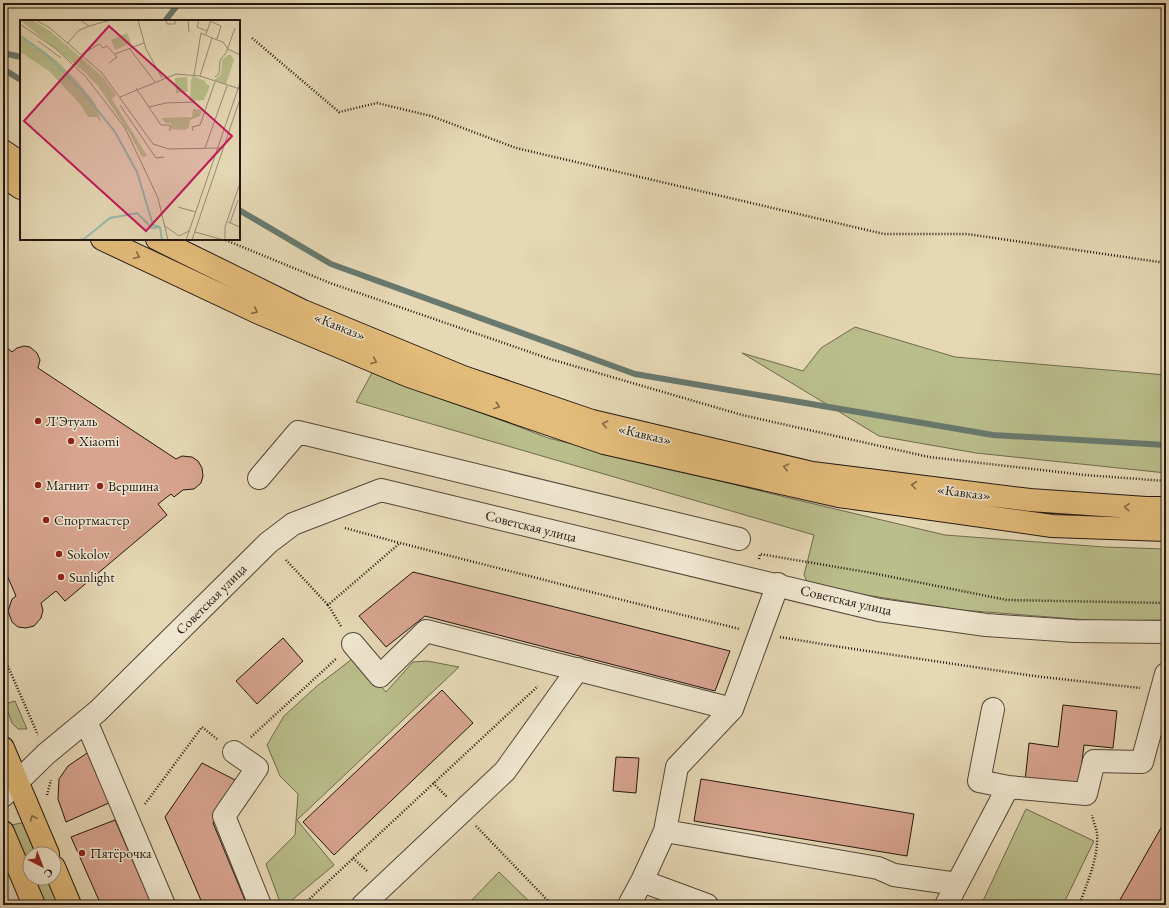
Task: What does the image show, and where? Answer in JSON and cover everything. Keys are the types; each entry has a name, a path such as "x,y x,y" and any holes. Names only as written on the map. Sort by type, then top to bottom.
{"main road":[{"path":"3,152 20,162"},
{"path":"3,176 20,187"},
{"path":"104,240 259,313 409,376 604,443 839,496 1052,526 1166,530"},
{"name":"«Кавказ»","path":"159,240 303,311 464,377 592,421 812,473 1030,500 1166,508"},
{"path":"3,748 10,789 43,846"},
{"path":"3,832 34,905"},
{"path":"62,886 70,905"}],"street":[{"path":"259,478 298,432 738,539"},
{"name":"Советская улица","path":"10,789 46,754 98,711 268,543 293,524 381,490 745,578 778,584 879,610 986,625 1074,631 1166,632"},
{"path":"629,905 665,831 677,767 732,709 778,584"},
{"path":"353,644 380,676 426,631 732,709"},
{"path":"363,905 505,771 569,667"},
{"path":"993,709 979,781 1008,787 1086,794 1094,762 1142,762 1164,682"},
{"path":"86,721 164,905"},
{"path":"234,752 257,768 224,816 260,905"},
{"path":"946,905 1008,787"},
{"path":"665,831 878,868 894,875 957,884"},
{"path":"642,881 707,905"}],"path":[{"path":"252,38 338,112 377,103 431,116 516,148 884,234 967,234 1166,264"},
{"path":"225,240 330,283 550,359 742,415 929,457 1085,475 1166,481"},
{"path":"343,527 650,607 759,633 834,646 1034,676 1164,682"},
{"path":"328,605 400,543"},
{"path":"758,560 760,554 872,573 1007,600 1166,602"},
{"path":"141,808 202,728 234,752 353,644 328,605 286,560"},
{"path":"303,905 433,783 569,667"},
{"path":"433,783 552,905"},
{"path":"1079,905 1087,884 1095,853 1097,832 1086,794"}],"green space":[{"path":"855,327 955,357 1166,375 1166,473 976,453 879,436 742,353 803,371 821,348"},
{"path":"373,371 548,438 945,535 1104,547 1166,549 1166,620 1100,621 961,610 809,586 804,575 814,535 356,402"},
{"path":"356,656 386,692 413,662 427,661 459,667 297,820 334,865 286,905 281,905 266,864 295,835 298,794 280,776 267,745 284,716 317,686"},
{"path":"15,701 27,729 18,729 12,723 5,704"},
{"path":"1026,809 1094,841 1063,905 981,905"},
{"path":"25,822 35,846 22,846 22,849 12,825"},
{"path":"499,872 533,905 467,905"},
{"path":"37,886 51,886 59,905 45,905"}],"building":[{"name":"Вершина","path":"3,340 4,345 12,352 17,348 24,346 30,347 37,353 40,360 38,368 176,459 182,456 192,457 198,461 202,468 203,476 201,483 194,489 183,490 174,497 171,494 158,504 167,515 65,601 56,591 41,603 43,610 41,618 34,626 26,628 18,627 12,622 8,611 12,599 16,596 3,566"},
{"path":"413,572 730,651 715,691 425,616 386,647 359,616"},
{"path":"283,638 303,661 257,704 236,681"},
{"path":"442,690 473,723 334,855 303,822"},
{"path":"1063,705 1117,711 1113,748 1084,745 1079,787 1025,781 1029,743 1058,747"},
{"path":"90,751 111,802 66,822 58,799 59,779 68,766"},
{"path":"616,757 639,758 636,793 613,791"},
{"path":"202,763 239,782 213,823 247,905 203,905 165,817"},
{"path":"701,779 914,814 907,856 694,821"},
{"path":"1166,819 1166,904 1117,905"},
{"path":"115,820 152,905 101,905 71,837"}],"waterway":[{"path":"166,20 179,3"},
{"path":"3,53 20,57"},
{"path":"3,69 20,79"},
{"path":"240,211 331,264 635,374 993,435 1166,445"}],"place":[{"name":"Л'Этуаль","path":"38,421"},
{"name":"Xiaomi","path":"71,441"},
{"name":"Магнит","path":"38,485"},
{"name":"Вершина","path":"100,486"},
{"name":"Спортмастер","path":"46,520"},
{"name":"Sokolov","path":"59,554"},
{"name":"Sunlight","path":"61,577"},
{"name":"Пятёрочка","path":"82,853"}]}
